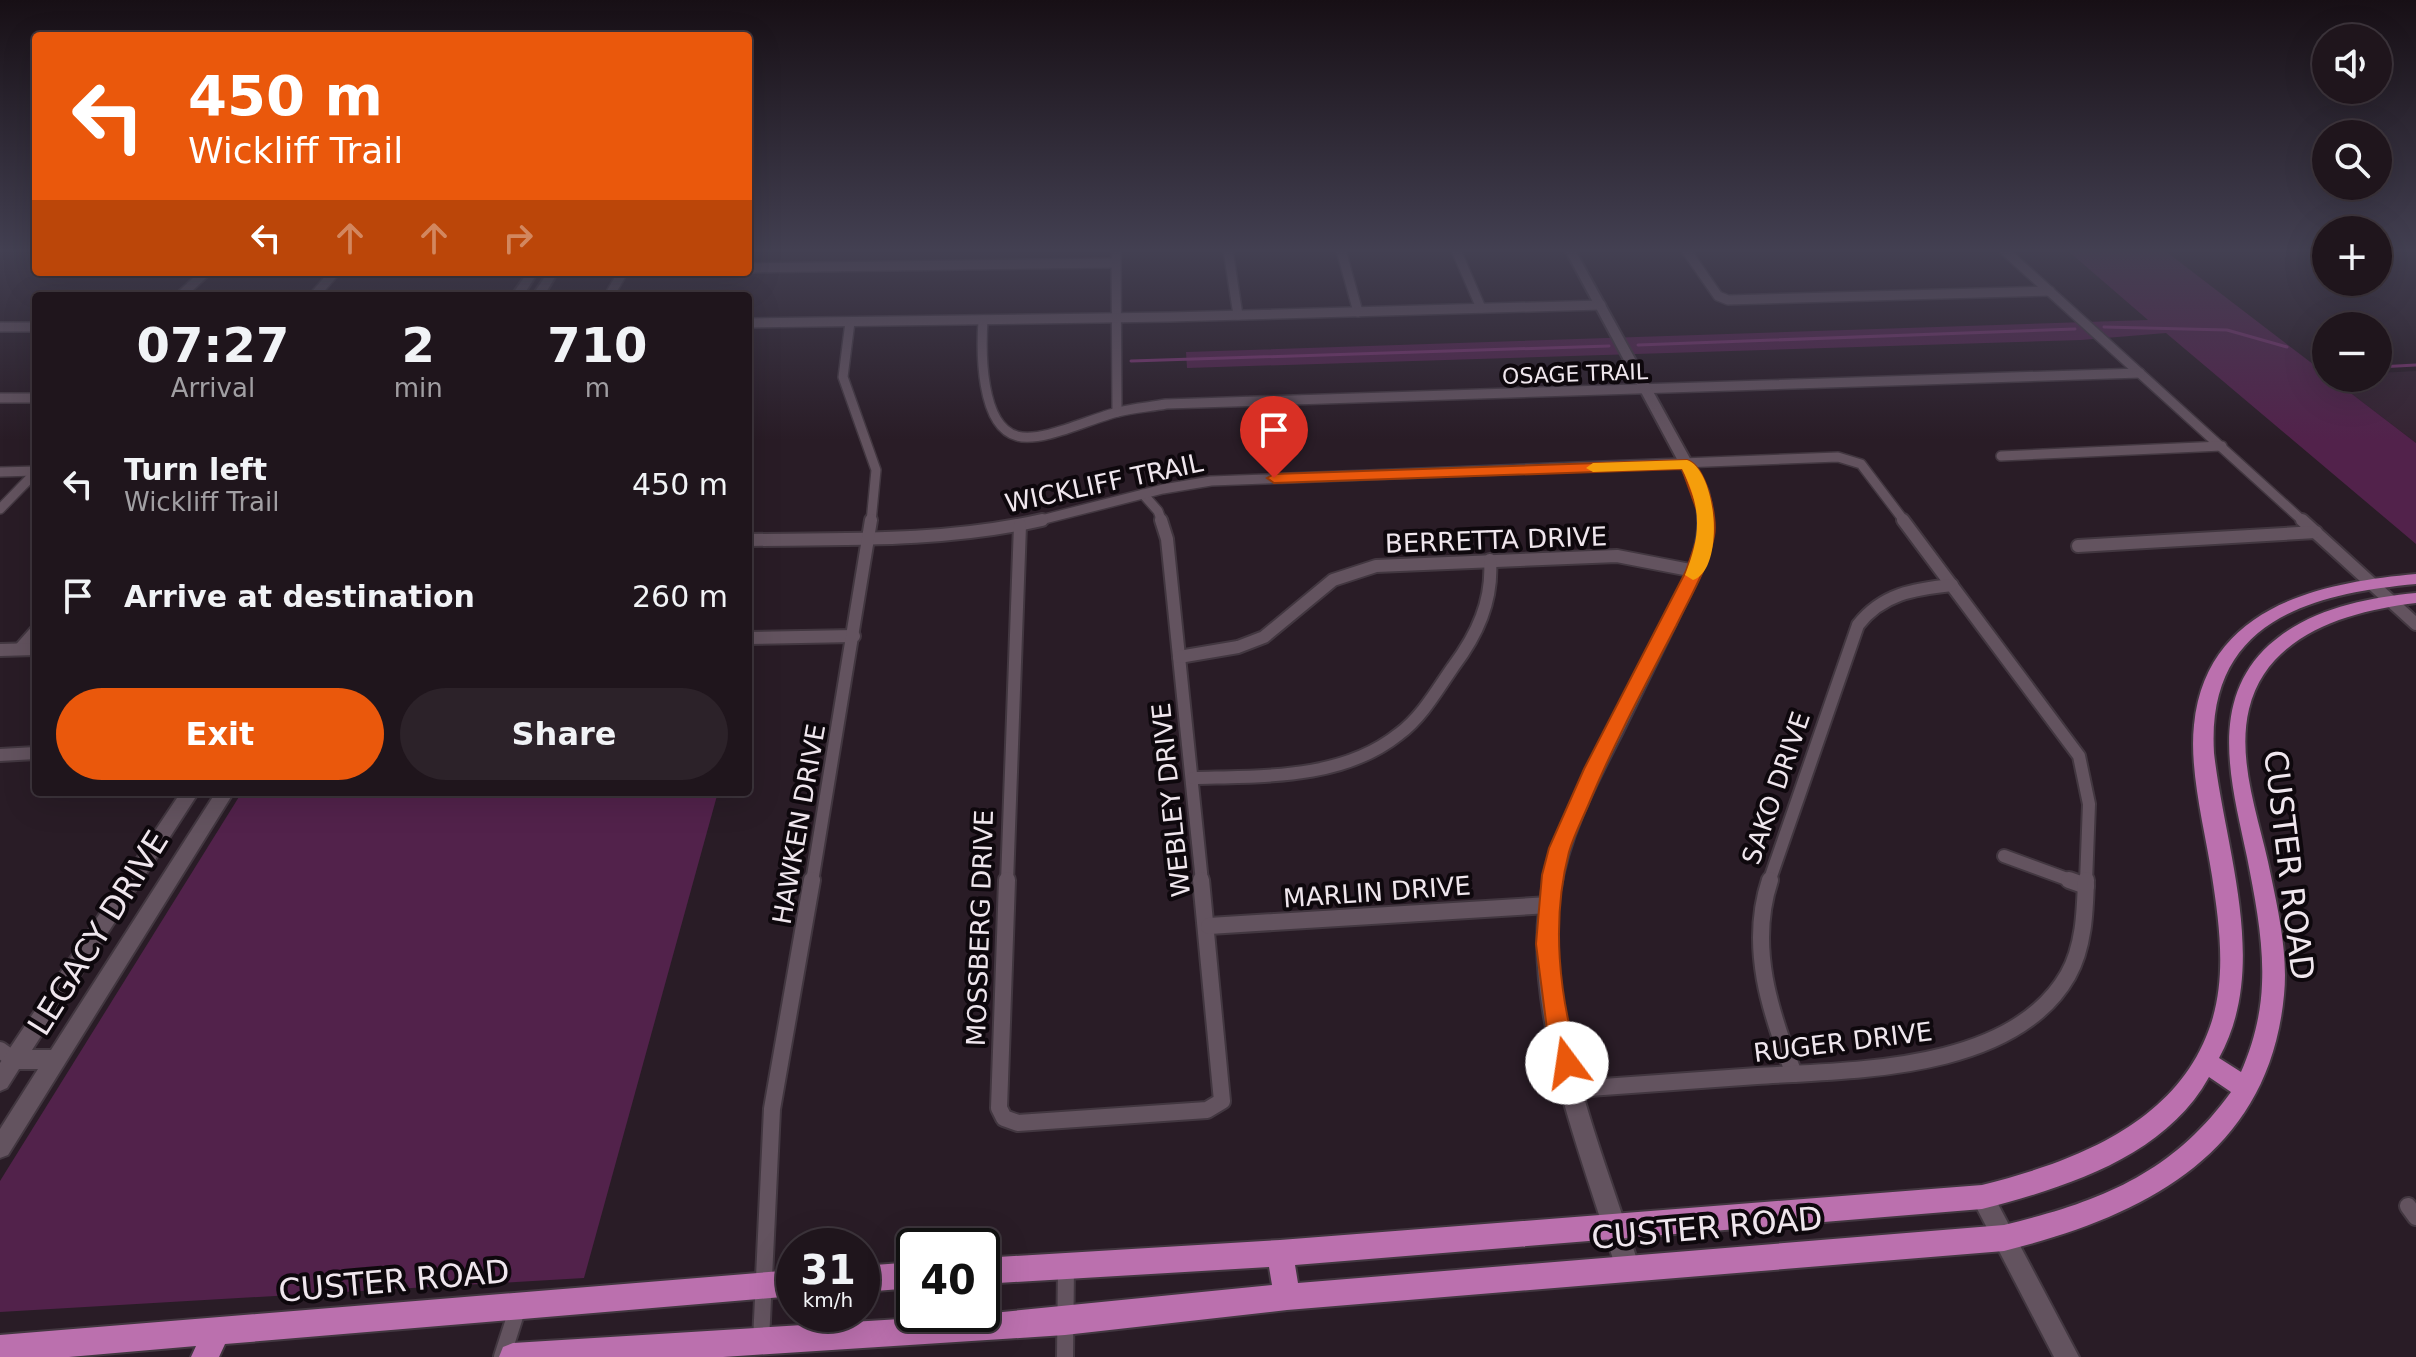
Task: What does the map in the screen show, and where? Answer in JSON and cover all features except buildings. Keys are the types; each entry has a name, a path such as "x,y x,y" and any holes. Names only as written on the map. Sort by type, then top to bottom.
{"main road":[{"name":"CUSTER ROAD","path":"1000,1270 1280,1253 1982,1197 2062,1177 2130,1143 2178,1100 2206,1062 2223,1030 2231,981 2232,939 2203,727 2207,692 2223,658 2249,629 2288,606 2372,583 2416,579"},
{"name":"CUSTER ROAD","path":"513,1357 1065,1321 1287,1297 2004,1238 2086,1218 2154,1185 2178,1168 2224,1124 2247,1089 2266,1040 2273,992 2271,940 2239,752 2239,711 2255,671 2281,644 2317,621 2347,609 2416,598"},
{"path":"2223,658 2255,671"},
{"path":"2206,1062 2247,1089"},
{"path":"1280,1253 1287,1297"},
{"name":"CUSTER ROAD","path":"0,1349 210,1344 520,1303 776,1284"}],"street":[{"path":"1116,313 1117,412"},
{"path":"752,323 1305,313"},
{"path":"1606,313 1701,491 1707,516 1705,545 1695,571 1574,813 1560,848 1549,905 1550,974 1559,1037 1628,1269"},
{"path":"2075,313 2416,624"},
{"name":"OSAGE TRAIL","path":"983,320 981,366 985,386 1006,434 1015,439 1031,438 1117,412 1174,404 2140,373"},
{"name":"HAWKEN DRIVE","path":"761,1341 772,1109 854,636 877,473 843,382 850,322"},
{"path":"0,327 32,327"},
{"path":"0,398 32,398"},
{"path":"2001,456 2222,446"},
{"name":"WICKLIFF TRAIL","path":"752,540 928,539 1020,525 1143,494 1211,481 1853,459"},
{"name":"RUGER DRIVE","path":"1575,1089 1794,1074 1922,1061 1980,1044 2027,1018 2061,986 2076,959 2084,932 2089,790 2079,756 1864,467 1853,459"},
{"path":"0,472 32,472"},
{"path":"0,509 32,476"},
{"name":"WEBLEY DRIVE","path":"1143,494 1158,511 1167,536 1209,926 1222,1085 1222,1101 1216,1107"},
{"name":"MOSSBERG DRIVE","path":"1020,525 999,1108 1004,1118 1018,1123 1191,1112 1216,1107"},
{"path":"2078,546 2316,532"},
{"name":"BERRETTA DRIVE","path":"1179,657 1238,647 1264,637 1333,580 1359,569 1393,564 1617,556 1695,571"},
{"path":"1193,778 1324,768 1368,753 1400,734 1421,712 1461,655 1485,612 1493,587 1490,560"},
{"name":"SAKO DRIVE","path":"1794,1074 1772,1018 1760,970 1759,924 1768,885 1858,625 1873,605 1885,598 1915,589 1952,585"},
{"path":"20,649 32,636"},
{"path":"752,638 854,636"},
{"path":"0,650 32,649"},
{"path":"0,755 32,753"},
{"name":"LEGACY DRIVE","path":"0,1081 5,1058 187,796"},
{"name":"LEGACY DRIVE","path":"0,1148 222,796"},
{"path":"2004,856 2086,886"},
{"name":"MARLIN DRIVE","path":"1209,926 1549,905"},
{"path":"5,1058 57,1059"},
{"path":"1982,1197 2067,1357"},
{"path":"1065,1357 1066,1266"},
{"path":"502,1357 520,1303"}],"shaded area":[{"path":"2140,313 2247,313 2312,363 2312,392 2349,392 2416,443 2416,544 2166,333 2081,340 1187,368 1186,352 2148,320"},
{"path":"2416,371 2416,443 2349,392 2392,392 2392,372"},
{"path":"240,796 717,796 584,1278 0,1312 0,1181"}],"waterway":[{"path":"2104,327 2227,330 2287,347"},
{"path":"1638,345 2075,329"},
{"path":"1131,361 1609,346"},
{"path":"2392,366 2416,365"}],"slow traffic":[{"path":"1593,468 1687,464 1701,491 1707,516 1705,545 1693,575"}],"route":[{"path":"1274,478 1687,464 1701,491 1707,516 1706,536 1695,571 1594,769 1560,848 1553,875 1547,944 1559,1037 1567,1063"}]}
